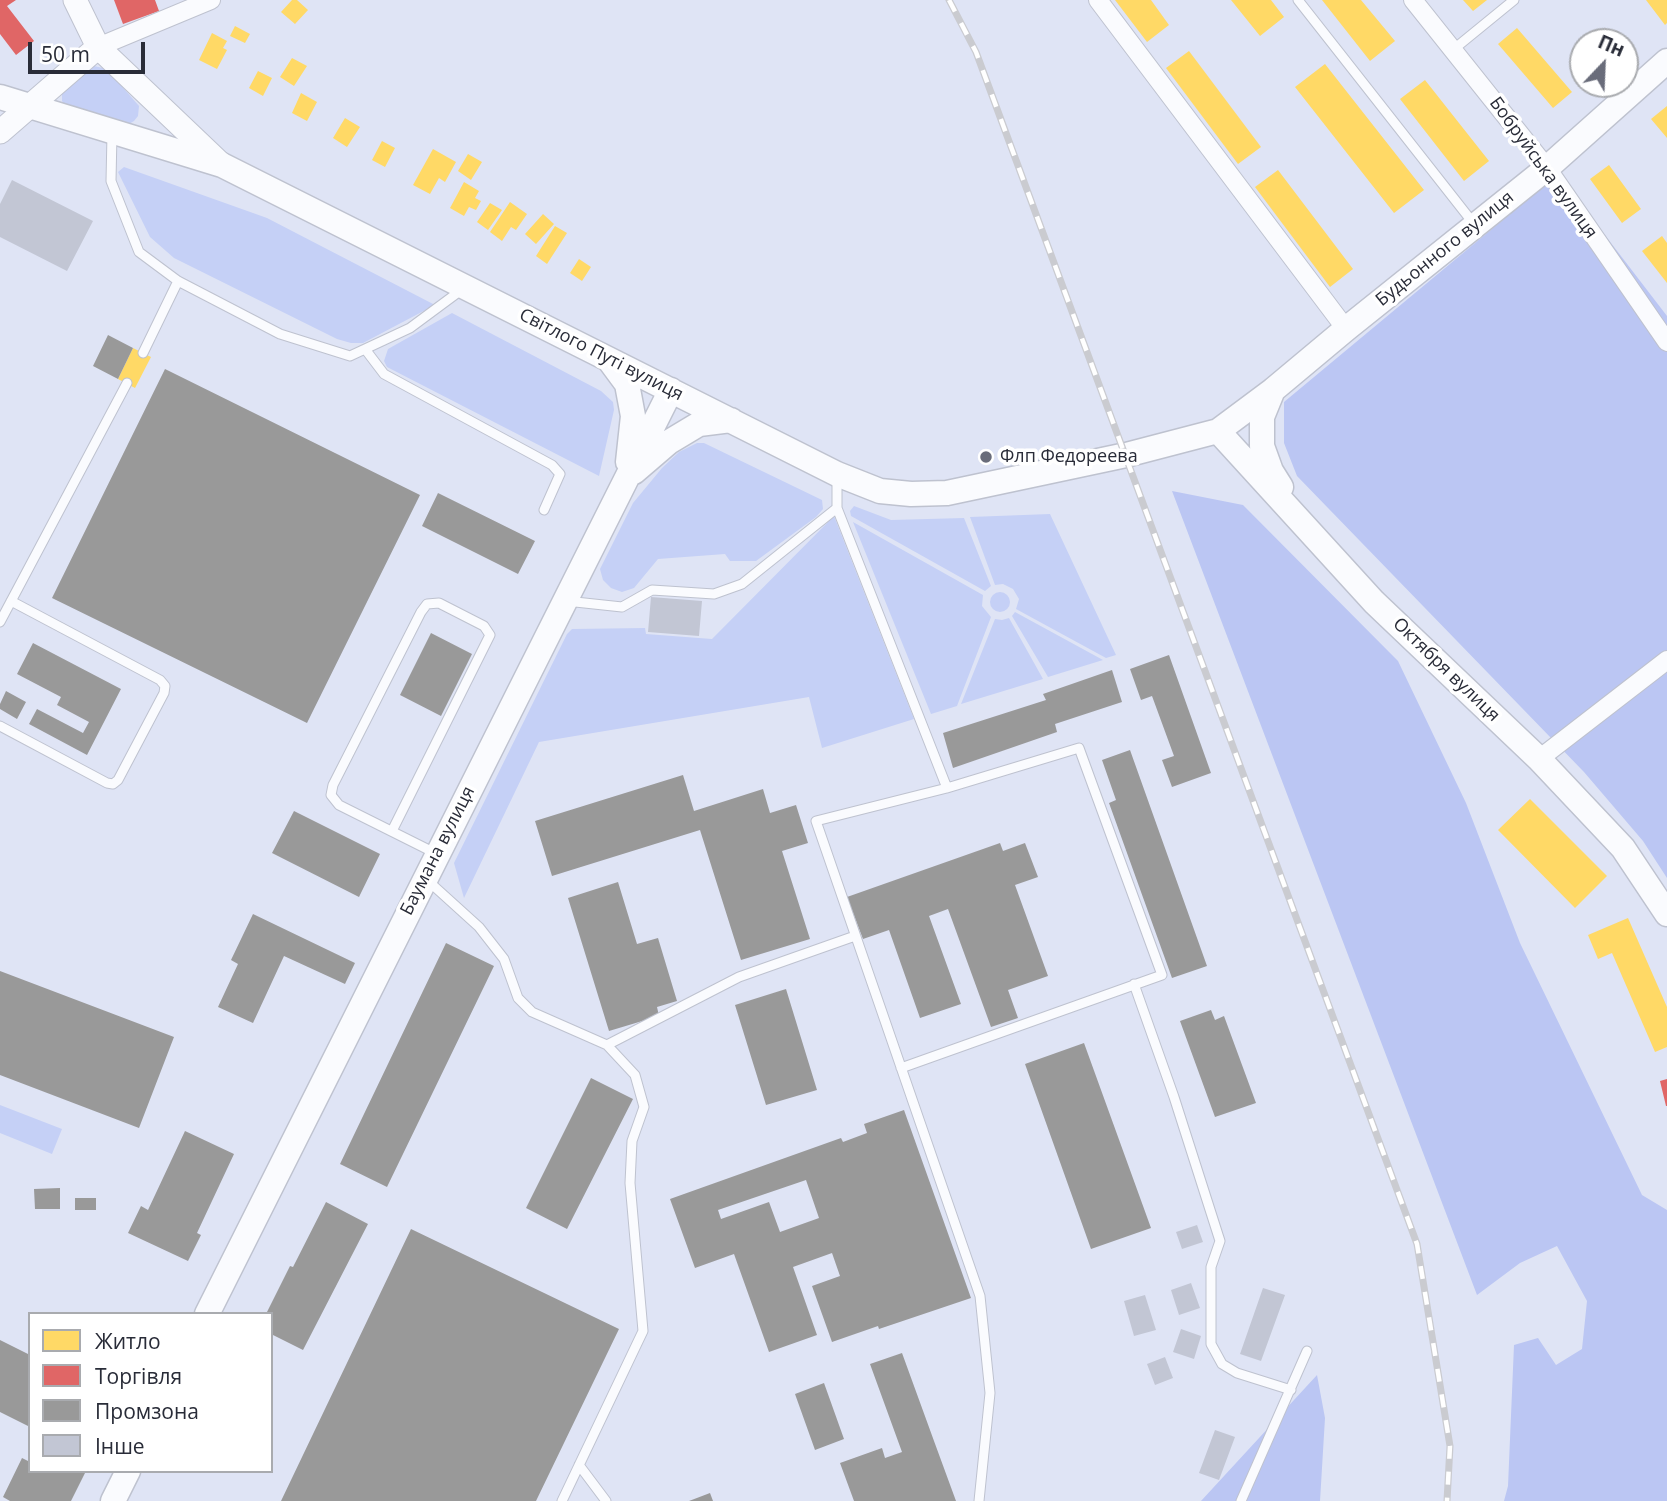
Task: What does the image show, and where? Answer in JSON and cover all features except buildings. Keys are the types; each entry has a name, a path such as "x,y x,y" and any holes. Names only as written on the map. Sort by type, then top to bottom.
{"main road":[{"name":"Будьонного вулиця","path":"1218,431 1273,390 1547,168 1667,61"},
{"name":"Світлого Путі вулиця","path":"0,97 222,165 837,474 880,491 911,495 947,493 1126,456 1218,431"},
{"path":"607,358 627,384 633,416 626,479"},
{"name":"Баумана вулиця","path":"208,1312 671,390"},
{"path":"1273,390 1262,417 1262,446 1271,471 1298,519"},
{"path":"626,479 669,442 699,424 731,420"},
{"name":"Октября вулиця","path":"1218,431 1374,602 1539,759 1623,848 1667,914"},
{"path":"113,1501 127,1473"}],"street":[{"path":"75,0 98,47 222,165"},
{"path":"0,132 98,47 211,0"},
{"path":"1098,0 1346,329"},
{"name":"Бобруйська вулиця","path":"1412,0 1547,168 1667,342"},
{"path":"1539,759 1667,660"}],"lane":[{"path":"1298,0 1475,225"},
{"path":"1454,49 1514,0"},
{"path":"112,132 111,181 139,252 178,281 280,334 350,356 410,328 466,287"},
{"path":"143,353 178,281"},
{"path":"365,349 384,374 552,465 560,474 544,510"},
{"path":"0,622 127,383"},
{"path":"837,474 837,508 947,788"},
{"path":"564,601 622,607 652,590 714,594 742,584 837,508"},
{"path":"0,726 113,784 124,769 164,693 165,686 160,680 11,601"},
{"path":"392,831 490,635 484,626 439,603 427,604 421,612 333,785 331,795 339,805 437,854"},
{"path":"901,1068 1162,975 1079,748 947,788 816,821 855,936 980,1296 990,1393 979,1501"},
{"path":"425,877 479,927 503,959 518,998 532,1012 607,1045 635,1075 644,1107 632,1140 630,1183 643,1331 562,1501"},
{"path":"607,1045 738,977 855,936"},
{"path":"1135,984 1220,1241 1211,1267 1211,1344 1222,1364 1237,1373 1291,1390"},
{"path":"1241,1501 1307,1351"},
{"path":"579,1465 606,1501"}],"shaded area":[{"path":"94,66 107,69 139,106 138,116 134,121 129,124 64,104 62,93"},
{"path":"124,167 267,218 435,305 363,343 337,339 174,258 150,237 118,172"},
{"path":"1558,174 1667,316 1667,878 1643,841 1584,772 1297,476 1284,443 1284,402"},
{"path":"452,313 601,391 613,402 614,410 599,476 387,367 384,361 388,349"},
{"path":"697,443 704,443 822,500 823,509 756,561 730,561 725,554 658,559 634,588 622,592 611,588 603,580 600,569 633,503 679,452"},
{"path":"1172,491 1243,505 1398,661 1466,803 1520,943 1642,1195 1667,1210 1667,1501 1504,1501 1508,1486 1514,1345 1538,1338 1556,1365 1582,1349 1587,1301 1557,1246 1520,1263 1477,1295"},
{"path":"854,506 891,520 964,518 991,586 985,591 851,516 850,511"},
{"path":"1050,514 1116,655 1106,658 1016,609 1019,599 1013,589 1003,584 995,585 970,517"},
{"path":"834,516 914,719 822,748 809,697 539,742 464,898 454,863 567,634 572,629 645,628 646,634 712,639"},
{"path":"853,522 983,595 982,606 991,617 957,706 931,714"},
{"path":"1000,592 1007,595 1010,602 1007,609 1000,612 993,609 990,602 993,595"},
{"path":"1015,612 1103,660 1048,677 1012,616"},
{"path":"1009,618 1043,679 961,704 995,619"},
{"path":"0,1105 62,1129 52,1154 0,1133"},
{"path":"1317,1375 1325,1418 1320,1501 1201,1501"}],"railway":[{"path":"949,0 976,52 1417,1244 1450,1446 1447,1501"}],"place":[{"name":"Флп Федореева","path":"986,457"}]}
